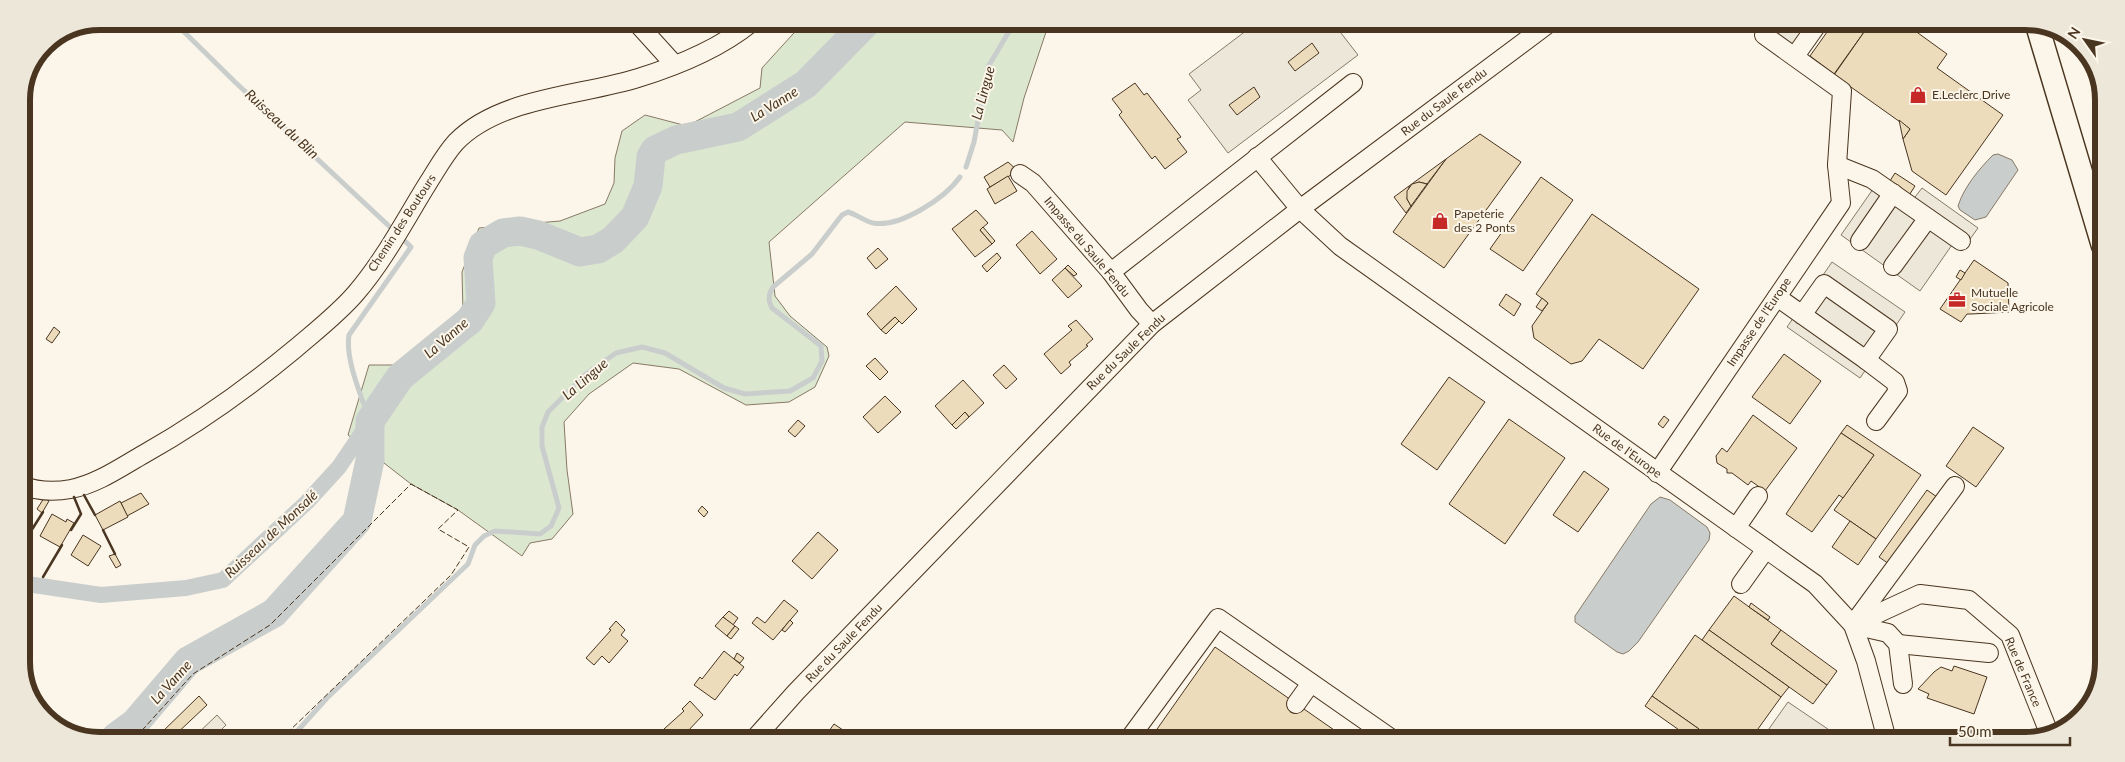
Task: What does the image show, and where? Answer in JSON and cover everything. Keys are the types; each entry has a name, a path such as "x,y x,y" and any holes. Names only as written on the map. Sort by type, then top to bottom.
{"main road":[{"path":"2039,32 2095,222"}],"street":[{"path":"643,30 674,64"},
{"name":"Chemin des Boutours","path":"30,487 38,489 72,489 99,479 182,432 218,409 267,372 331,319 356,292 386,253 447,153 470,129 528,104 638,78 725,42 741,30"},
{"name":"Rue du Saule Fendu","path":"762,732 897,588 1152,324 1300,209 1540,30"},
{"path":"1764,34 1795,56 1813,30"},
{"name":"Impasse de l'Europe","path":"1657,473 1840,203 1837,165 1842,91 1795,56"},
{"path":"1111,272 1353,83"},
{"name":"Rue de l'Europe","path":"1258,157 1300,209 1340,246 1815,584 1852,625 1866,662 1885,732"},
{"path":"1837,165 1872,178 1961,241"},
{"name":"Impasse du Saule Fendu","path":"1020,174 1033,183 1111,272 1139,310 1152,324"},
{"path":"1860,241 1893,193"},
{"path":"1894,266 1928,218"},
{"path":"1802,315 1824,284 1888,329 1866,360"},
{"path":"1777,297 1895,382 1898,391 1876,421"},
{"path":"1903,684 1898,644 1888,633 1852,625 1955,486"},
{"path":"1736,528 1758,496"},
{"path":"1741,584 1766,549"},
{"name":"Rue de France","path":"1852,625 1920,594 1969,600 2010,635 2047,728"},
{"path":"1134,732 1218,618 1382,732"},
{"path":"1898,644 1989,653"},
{"path":"1296,704 1311,683"}],"green space":[{"path":"797,30 1047,30 1024,98 1013,142 1002,130 905,122 769,242 775,296 790,316 827,347 829,356 815,387 789,402 746,405 679,369 633,363 589,394 564,422 567,470 573,514 552,539 530,543 522,556 458,510 411,484 348,435 369,365 405,365 463,312 462,272 479,228 560,221 605,204 614,183 615,158 622,131 645,115 687,126 760,88 762,68"}],"shaded area":[{"path":"1247,30 1339,30 1358,55 1228,153 1188,100 1201,90 1189,74"},
{"path":"1761,30 1813,30 1789,63 1755,39"},
{"path":"1998,154 2012,160 2018,170 1986,217 1975,220 1960,210 1958,206 1964,192 1977,172 1993,155"},
{"path":"1880,179 1912,201 1922,188 1978,228 1963,249 1954,242 1920,291 1841,235"},
{"path":"1832,262 1905,312 1860,378 1787,327"},
{"path":"1660,497 1670,500 1707,527 1710,533 1709,540 1638,642 1623,654 1617,652 1575,622 1575,616 1651,504"},
{"path":"1788,702 1832,732 1767,732"},
{"path":"217,715 226,725 219,732 199,732"}],"building":[{"path":"1828,30 1865,30 1834,74 1810,56"},
{"name":"E.Leclerc Drive","path":"1866,30 1914,30 1947,54 1937,68 2003,115 1946,195 1912,171 1903,139 1910,129 1834,75"},
{"path":"1312,43 1319,53 1295,71 1288,62"},
{"path":"1135,83 1144,95 1147,93 1181,137 1177,139 1187,152 1165,169 1155,156 1152,159 1119,115 1122,112 1112,99"},
{"path":"1254,87 1260,97 1237,115 1229,105"},
{"path":"1899,120 1910,129 1903,139"},
{"path":"1480,134 1521,162 1444,268 1393,232 1446,159"},
{"path":"1446,159 1427,184 1419,182 1409,187 1407,199 1411,206 1406,213 1394,197"},
{"path":"1008,162 1018,171 990,187 984,177"},
{"path":"1895,173 1915,186 1908,197 1888,184"},
{"path":"1008,176 1017,191 995,204 987,189"},
{"path":"1541,177 1573,200 1523,271 1490,249"},
{"path":"1419,182 1427,184 1411,206 1407,199 1407,191 1412,184"},
{"path":"976,210 988,223 980,230 992,244 975,257 952,229"},
{"path":"1592,214 1699,289 1643,369 1599,339 1582,361 1571,364 1534,338 1532,326 1548,303 1536,294"},
{"path":"983,227 995,241 992,244 980,230"},
{"path":"1032,231 1057,259 1040,274 1016,245"},
{"path":"878,248 888,259 876,269 867,258"},
{"path":"997,253 1001,258 987,272 982,266"},
{"path":"1974,260 2008,283 2009,312 1967,314 1961,322 1940,309"},
{"path":"1068,265 1077,274 1074,276 1065,268"},
{"path":"1065,268 1082,286 1068,298 1052,280"},
{"path":"1960,270 1965,273 1961,280 1956,277"},
{"path":"896,286 917,309 902,324 895,317 881,330 867,314"},
{"path":"1506,294 1521,304 1514,316 1499,305"},
{"path":"1542,298 1548,303 1542,311 1536,307"},
{"path":"895,317 899,321 886,334 881,330"},
{"path":"1076,320 1093,339 1086,345 1088,346 1069,362 1071,365 1061,374 1044,354 1072,330 1068,326"},
{"path":"54,327 60,332 52,343 46,339"},
{"path":"1784,354 1821,381 1790,424 1752,397"},
{"path":"875,358 888,372 880,380 866,366"},
{"path":"1004,365 1017,379 1006,389 993,375"},
{"path":"1449,377 1485,402 1437,470 1401,444"},
{"path":"963,380 984,403 969,417 965,412 952,425 935,406"},
{"path":"885,396 901,412 878,433 863,417"},
{"path":"965,412 969,417 956,429 952,425"},
{"path":"1753,415 1797,448 1765,491 1751,481 1748,485 1732,473 1727,473 1727,469 1717,463 1716,456 1722,448 1727,452"},
{"path":"1664,416 1669,420 1663,428 1658,424"},
{"path":"1509,419 1565,458 1505,544 1449,504"},
{"path":"798,420 805,426 795,437 788,431"},
{"path":"1847,425 1921,475 1876,539 1834,510 1874,455 1841,433"},
{"path":"1973,427 2004,448 1976,487 1946,466"},
{"path":"1841,433 1874,455 1843,498 1839,495 1812,532 1786,514"},
{"path":"1584,471 1609,489 1578,532 1553,515"},
{"path":"1927,490 1937,497 1889,564 1879,557"},
{"path":"141,493 149,504 127,516 121,503"},
{"path":"44,498 49,501 42,513 37,509"},
{"path":"120,501 128,517 103,530 95,515"},
{"path":"702,506 708,512 704,517 698,511"},
{"path":"52,514 66,522 67,519 74,523 60,547 40,536"},
{"path":"1850,521 1876,539 1858,565 1832,547"},
{"path":"818,532 838,550 812,579 792,561"},
{"path":"83,535 101,546 88,566 71,555"},
{"path":"115,554 121,565 116,568 109,556"},
{"path":"1734,596 1781,630 1771,644 1827,685 1813,704 1709,630"},
{"path":"784,600 798,611 773,640 752,623 757,617 765,623"},
{"path":"1751,603 1770,617 1768,620 1749,607"},
{"path":"729,611 738,618 733,625 723,617"},
{"path":"723,617 735,626 727,636 715,626"},
{"path":"790,620 793,623 785,632 782,630"},
{"path":"616,621 625,630 621,635 628,641 609,663 602,656 594,665 586,658 611,630 609,629"},
{"path":"735,626 739,629 731,639 727,636"},
{"path":"1709,630 1789,687 1781,697 1702,640"},
{"path":"1781,630 1837,671 1827,685 1771,644"},
{"path":"1695,635 1781,697 1756,732 1697,732 1699,729 1652,696"},
{"path":"1215,647 1337,732 1155,732"},
{"path":"724,651 744,667 737,676 735,674 715,700 694,685 700,677 702,679"},
{"path":"737,653 744,658 740,663 734,659"},
{"path":"1954,666 1987,677 1974,714 1927,698 1929,694 1918,689 1941,667 1952,671"},
{"path":"199,696 207,705 178,732 162,732"},
{"path":"1652,696 1699,729 1697,732 1682,732 1645,706"},
{"path":"690,701 703,715 687,732 665,732 664,729 684,711 682,709"},
{"path":"834,724 846,732 828,732"}],"waterway":[{"name":"Ruisseau du Blin","path":"182,30 390,227"},
{"name":"La Vanne","path":"123,732 135,723 188,661 274,613 357,521 370,460 370,421 400,377 470,320 481,303 478,258 483,245 503,233 520,231 538,235 580,252 598,249 613,240 635,217 648,186 651,157 655,150 676,140 738,127 806,84 859,30"},
{"name":"La Lingue","path":"966,167 974,142 988,67 1010,30"},
{"name":"La Lingue","path":"296,732 327,698 468,564 475,545 484,536 495,531 540,534 551,526 559,508 542,446 542,427 548,412 586,374 616,353 642,347 665,353 724,388 745,394 790,391 813,378 822,361 821,346 772,308 769,298 773,287 812,254 842,215 848,212 873,223 896,221 921,210 933,202 944,194 960,177"},
{"path":"370,421 349,356 349,335 411,247 406,242"},
{"name":"Ruisseau de Monsalé","path":"30,584 101,595 186,588 223,580 307,502 339,467 370,421"}],"fence":[{"path":"141,732 193,674 270,625 411,484 458,510 438,529 469,547 451,575 288,732"}],"wall":[{"path":"84,495 95,515"},
{"path":"71,530 81,514 74,497"},
{"path":"30,533 43,512"},
{"path":"103,530 115,554"},
{"path":"43,577 62,545"}],"place":[{"name":"E.Leclerc Drive","path":"1918,95"},
{"name":"Papeterie des 2 Ponts","path":"1440,221"},
{"name":"Mutuelle Sociale Agricole","path":"1957,300"}]}
